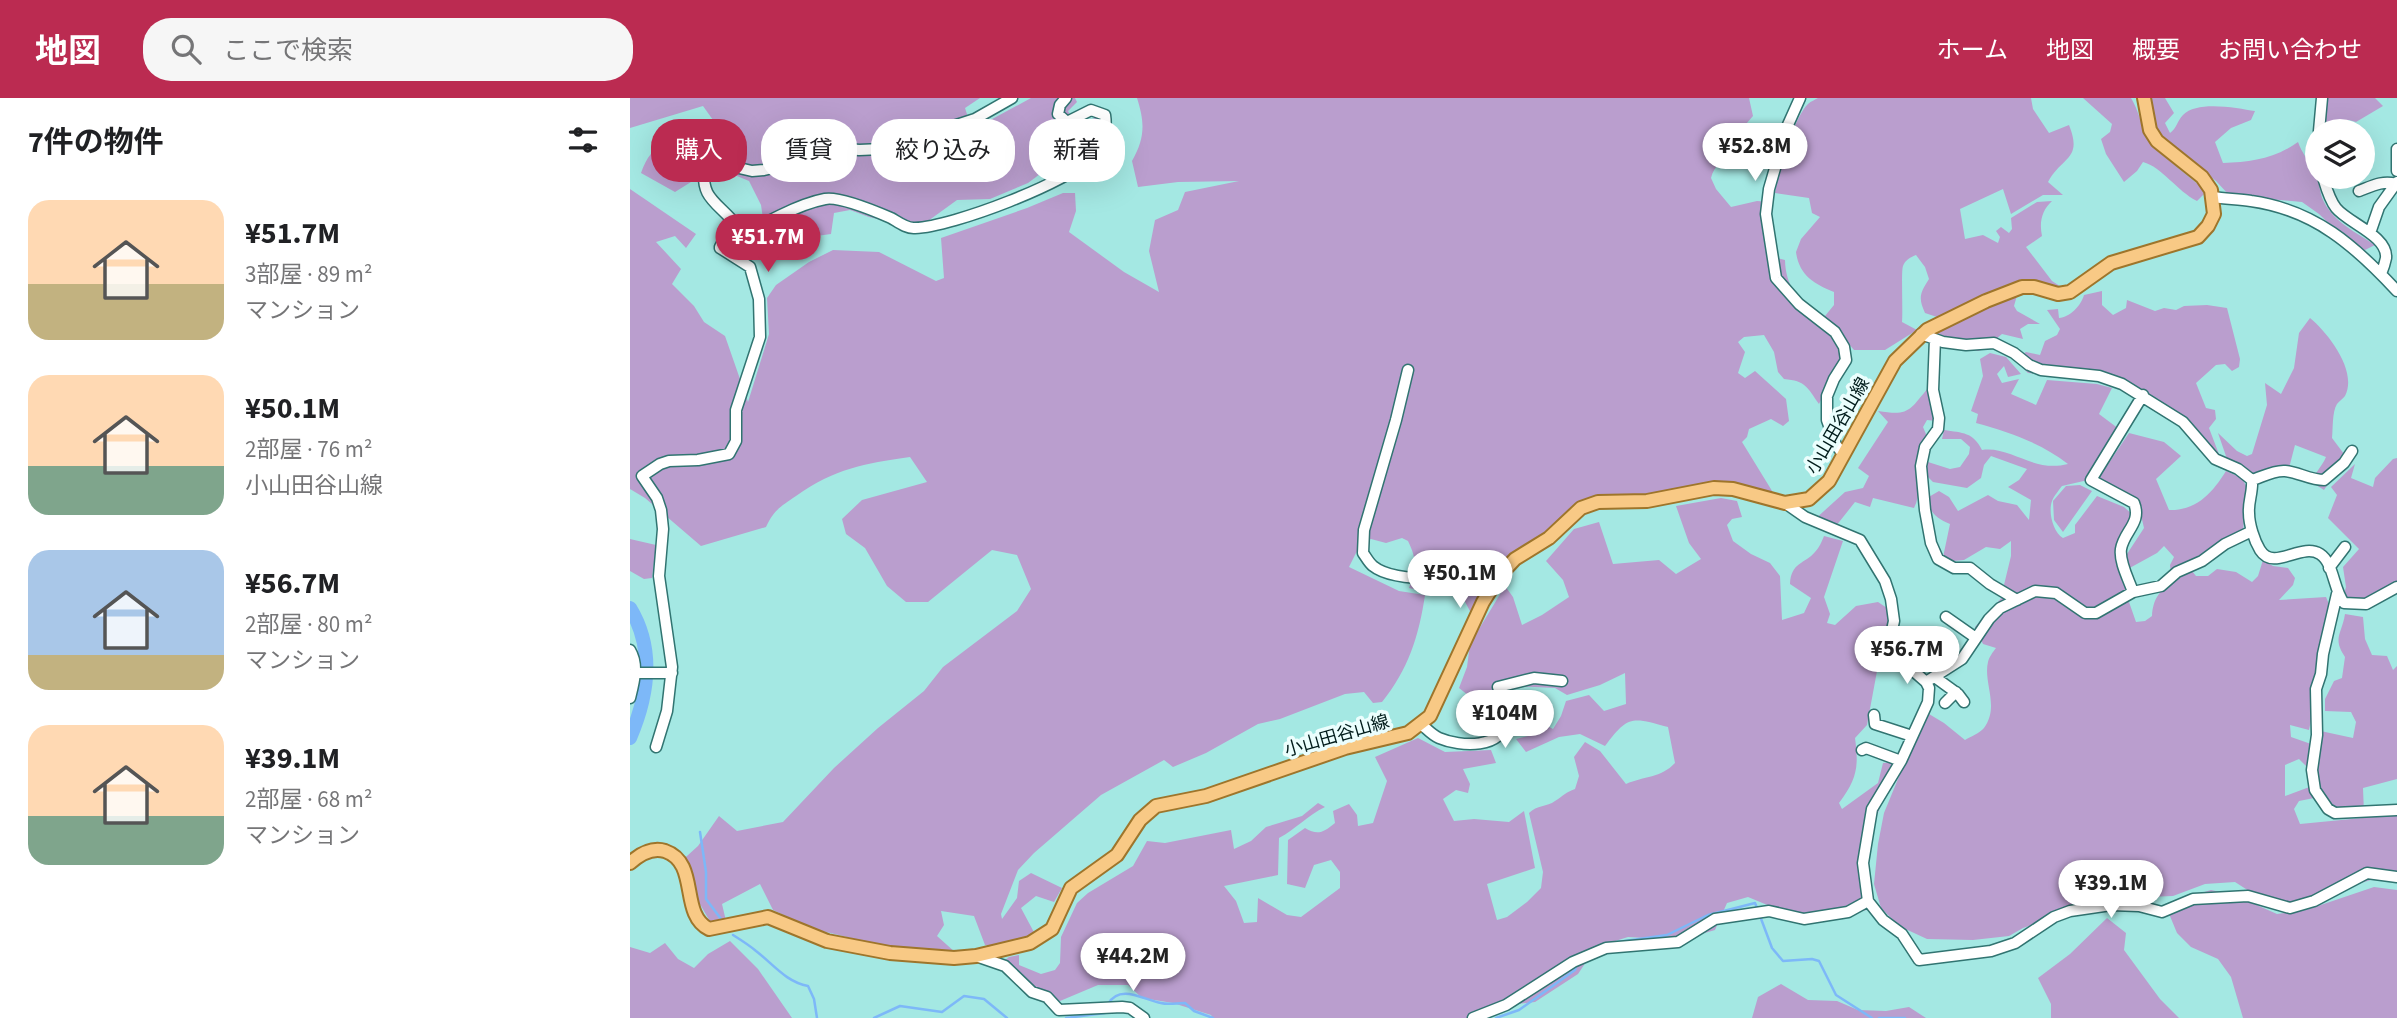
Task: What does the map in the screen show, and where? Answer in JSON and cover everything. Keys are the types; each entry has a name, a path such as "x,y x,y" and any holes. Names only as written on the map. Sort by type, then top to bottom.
{"main road":[{"path":"2144,98 2150,130 2157,141 2202,177 2213,197"},
{"name":"小山田谷山線","path":"1785,503 1800,501 1817,493 1829,481 1895,361 1921,334 1943,320 2022,288 2034,287 2050,293 2064,294 2111,263 2192,240 2205,231 2212,220 2215,209 2213,197"},
{"path":"1422,725 1434,708 1476,616 1500,575 1515,559 1549,538 1569,517 1592,503 1647,501 1714,488 1733,489 1785,503"},
{"name":"小山田谷山線","path":"630,863 652,850 663,850 677,857 684,867 699,922 709,929 768,917 827,941 870,950 932,956 976,956 1030,943 1045,936 1058,921 1071,888 1117,855 1140,820 1156,806 1206,796 1345,748 1402,736 1422,725"}],"street":[{"path":"720,248 731,219 709,197 703,185 704,168 713,162 752,171 781,166 820,146 881,149 975,119 1012,98"},
{"path":"720,248 757,227 828,198 869,208 912,229 956,221 1001,205 1056,181 1096,154 1107,127 1105,115 1091,110 1067,122 1058,114 1060,105 1066,98"},
{"path":"1800,98 1787,127 1769,189 1766,214 1776,278 1799,304 1835,332 1844,347 1846,360 1827,396 1827,420 1836,445 1843,454"},
{"path":"2320,119 2322,98"},
{"path":"2397,149 2397,171"},
{"path":"2360,191 2379,183 2397,183 2379,207 2370,233"},
{"path":"2327,189 2333,205 2379,240 2385,248 2386,257 2381,274"},
{"path":"2213,197 2253,201 2300,214 2332,231 2358,251 2395,288"},
{"path":"656,747 667,711 672,673 659,576 662,510 642,476 660,464 719,458 729,454 734,448 736,410 760,337 760,299 750,267 720,248"},
{"path":"1921,334 1966,345 1994,343 2014,353 2029,365 2053,372 2073,371 2099,376 2143,395 2183,422 2215,459 2238,469 2252,480"},
{"path":"1935,339 1933,390 1940,418 1938,429 1925,447 1921,466 1931,543 1938,559 1954,568 1970,568 2017,600"},
{"path":"1408,370 1364,530 1363,553 1375,568 1404,576 1441,580 1500,575"},
{"path":"2133,592 2121,548 2135,523 2137,510 2134,503 2091,480 2143,395"},
{"path":"2252,480 2278,471 2324,480 2344,463 2352,450"},
{"path":"2252,480 2249,512 2252,531 2260,552 2281,559 2308,550 2325,558 2337,594 2344,603 2366,604 2397,587"},
{"path":"1785,503 1805,517 1860,540 1885,581 1891,599 1894,621 1890,639 1892,648 1902,660 1931,680 1956,692 1964,702"},
{"path":"2252,531 2225,544 2202,561 2177,572 2161,586 2133,592 2096,613 2085,613 2056,593 2046,590 2035,591 2000,608 1962,659 1931,680 1928,702 1901,761 1872,809 1863,863 1868,901 1883,920 1902,934 1919,960 1991,951 2015,943 2070,911 2111,905 2139,906 2162,912 2193,899 2248,896 2290,908 2314,901 2367,873 2397,877"},
{"path":"2329,568 2345,547"},
{"path":"2337,594 2316,689 2317,735 2312,770 2315,790 2328,809 2335,813 2397,810"},
{"path":"1946,617 1976,638"},
{"path":"630,650 635,673 630,698"},
{"path":"635,673 672,673"},
{"path":"1422,725 1435,737 1452,743 1481,744 1498,736 1505,728 1508,715 1498,687 1534,678 1562,681"},
{"path":"1945,703 1956,692"},
{"path":"1874,715 1875,724 1912,736"},
{"path":"1862,750 1866,748 1901,761"},
{"path":"1473,1018 1506,1005 1573,962 1606,948 1678,942 1715,919 1769,911 1804,919 1847,912 1868,901"},
{"path":"976,956 1005,966 1032,992 1047,998 1059,1010 1130,1008 1144,1018"}],"shaded area":[{"path":"630,98 980,98 965,108 968,119 871,119 871,182 1015,182 1015,119 992,119 1031,98 1075,98 1077,102 1068,111 1072,119 1029,119 1028,183 990,199 957,200 928,221 904,225 850,210 834,213 831,234 780,241 765,232 761,205 747,180 747,119 712,119 703,106 660,119 651,119 651,122 630,128"},
{"path":"1137,98 1749,98 1753,116 1735,140 1734,157 1719,164 1711,178 1716,189 1731,207 1757,201 1771,202 1770,256 1785,260 1794,292 1832,334 1843,362 1833,375 1819,404 1805,386 1797,381 1784,379 1778,372 1774,352 1764,335 1744,337 1738,342 1745,352 1738,373 1745,378 1755,371 1786,399 1789,421 1783,426 1771,419 1749,429 1742,442 1777,499 1718,491 1596,499 1544,549 1511,567 1472,615 1462,596 1451,589 1432,593 1409,588 1415,565 1408,541 1402,538 1386,543 1371,539 1362,541 1349,567 1399,591 1425,595 1411,652 1399,678 1382,702 1373,703 1364,692 1345,694 1280,719 1258,724 1206,753 1173,767 1164,760 1101,795 1018,870 1001,914 1002,919 1017,898 1019,881 1031,873 1062,888 1054,902 1036,896 1021,908 1036,936 985,945 974,916 941,911 944,925 937,936 956,953 888,947 814,929 773,910 760,884 722,904 726,921 711,923 677,865 698,846 719,816 737,831 783,822 834,768 924,691 943,667 1017,611 1031,589 1017,555 992,550 928,602 906,602 887,586 865,548 846,534 842,519 862,500 927,482 910,457 837,473 782,506 766,527 701,546 645,498 630,489 630,189 696,234 686,248 675,236 656,242 681,269 672,284 694,306 704,322 725,336 748,402 769,334 767,298 776,285 809,262 833,250 879,252 936,281 944,278 941,238 1063,193 1075,193 1076,211 1069,232 1124,272 1159,292 1149,251 1155,220 1178,210 1185,192 1239,181 1178,182 1138,187 1132,161 1142,130"},
{"path":"1818,98 2031,98 2033,109 2049,133 2069,125 2074,145 2072,152 2048,182 2063,195 2043,195 2011,214 2003,189 1960,209 1965,239 1983,235 1998,243 2000,237 1996,231 2001,227 2009,233 2012,229 2011,218 2037,202 2052,201 2042,217 2042,236 2026,247 2052,281 2066,290 2020,285 2014,306 2017,311 2040,324 2028,324 2020,329 2023,339 2002,334 1978,351 1927,339 1940,318 1925,313 1923,308 1921,296 1929,279 1925,267 1916,255 1903,266 1902,322 1917,330 1885,350 1854,350 1825,316 1834,305 1834,292 1809,278 1798,260 1796,252 1801,239 1820,217 1812,213 1809,198 1775,193 1783,159 1797,121 1808,104"},
{"path":"2083,98 2131,98 2154,145 2201,187 2204,194 2197,201 2157,169 2143,162 2124,182 2106,154 2101,139 2110,132 2112,124"},
{"path":"2149,98 2165,98 2174,113 2165,123 2170,133 2189,110 2218,106 2255,111 2251,120 2231,128 2215,142 2223,163 2262,158 2298,142 2305,156 2305,189 2320,189 2328,209 2346,226 2375,245 2365,250 2341,235 2302,202 2229,195 2216,181 2157,133"},
{"path":"2325,98 2375,98 2383,106 2361,119 2325,119"},
{"path":"651,154 651,179 641,173"},
{"path":"657,182 691,182 675,192"},
{"path":"2102,291 2102,305 2113,315 2126,308 2127,300 2155,311 2207,305 2227,308 2240,359 2239,367 2232,371 2225,364 2216,365 2196,383 2206,408 2215,410 2216,419 2209,428 2220,457 2205,446 2186,421 2158,399 2120,380 2028,373 2015,360 2026,352 2040,355 2045,341 2057,335 2060,329 2047,310 2058,309 2059,318 2067,316 2084,295"},
{"path":"2310,318 2339,353 2348,375 2345,396 2334,411 2332,438 2344,454 2353,455 2348,465 2324,490 2313,483 2326,457 2295,445 2288,472 2253,476 2227,459 2218,433 2237,451 2247,456 2252,454 2267,405 2265,383 2281,394 2294,368 2299,333"},
{"path":"1990,353 2006,357 2021,374 2008,377 2004,366 1997,374 2002,383 2019,379 2011,394 2036,405 2047,380 2097,384 2112,388 2099,414 2119,429 2088,480 2062,486 2052,501 2051,516 2056,531 2063,538 2075,533 2075,525 2097,496 2124,507 2133,515 2122,549 2126,587 2122,597 2129,602 2136,622 2145,621 2152,616 2158,596 2172,581 2170,565 2174,557 2164,546 2157,553 2126,570 2127,554 2144,528 2138,502 2096,482 2129,433 2164,442 2181,456 2156,479 2169,510 2196,504 2216,486 2226,471 2242,478 2247,488 2243,531 2192,571 2196,576 2208,576 2217,569 2236,572 2252,582 2258,576 2263,560 2273,566 2288,568 2295,578 2293,585 2279,600 2326,597 2333,614 2309,730 2290,725 2291,737 2311,744 2310,770 2299,759 2285,765 2285,796 2312,786 2314,798 2299,801 2294,809 2300,824 2385,813 2397,814 2397,879 2377,878 2291,905 2249,891 2235,882 2205,884 2173,896 2128,898 2108,889 2075,910 2023,928 2009,936 1973,940 1927,939 1899,926 1881,908 1874,884 1884,813 1919,728 1929,714 1965,740 1982,730 1989,720 1991,703 1987,670 1989,658 1996,648 1983,644 1975,627 2005,594 2003,589 2011,556 2011,541 2000,549 1986,547 1964,560 1942,562 1950,524 1934,514 1927,498 1939,491 1949,497 1958,511 1988,495 1998,501 2017,505 2029,520 2031,500 2008,487 2019,480 2027,469 1991,456 1984,465 1981,478 1967,488 1933,482 1923,472 1928,462 1950,469 1960,467 1969,454 1970,447 1961,439 1942,439 1944,430 1971,437 1982,450 2003,452 2044,465 2068,464 2024,439 1976,423 1978,414 1971,411 1983,376 1980,359"},
{"path":"1928,388 1936,421 1927,420 1923,427 1928,439 1919,457 1918,491 1914,508 1873,498 1870,507 1855,502 1836,526 1813,521 1845,492 1863,488 1869,476 1858,468 1888,422 1878,411 1896,413 1907,410"},
{"path":"2397,458 2397,590 2377,601 2343,598 2346,587 2343,567 2359,549 2328,518 2337,495 2331,487 2355,464 2351,478 2373,487 2375,478"},
{"path":"2080,485 2092,491 2063,532 2054,520 2053,501 2066,486"},
{"path":"1721,498 1737,501 1742,517 1732,519 1727,525 1733,541 1770,563 1780,576 1782,620 1804,613 1811,598 1790,584 1791,577 1796,567 1816,550 1824,536 1843,541 1824,597 1830,614 1827,623 1835,625 1856,606 1878,602 1890,610 1887,639 1880,655 1867,725 1855,738 1855,772 1850,787 1839,803 1842,809 1878,783 1883,763 1898,762 1874,823 1870,844 1867,910 1840,915 1789,914 1748,897 1727,903 1715,930 1681,940 1628,937 1596,947 1578,974 1535,1002 1507,1005 1476,1018 1213,1018 1211,1015 1173,1003 1142,998 1128,985 1098,985 1060,1001 1048,999 1023,983 1003,962 1009,957 1019,955 1019,965 1041,974 1055,970 1060,963 1061,937 1077,903 1088,893 1133,866 1147,841 1165,843 1231,830 1234,849 1251,841 1266,827 1302,816 1318,803 1325,807 1279,838 1278,875 1224,886 1236,901 1244,923 1257,922 1258,898 1287,915 1301,917 1340,888 1340,872 1331,860 1314,865 1305,888 1287,884 1288,840 1305,828 1317,832 1328,829 1335,823 1333,811 1349,804 1357,815 1358,826 1373,823 1387,781 1375,757 1418,738 1445,752 1491,750 1496,763 1463,769 1470,784 1468,793 1456,790 1443,799 1454,821 1474,819 1509,822 1524,811 1535,868 1487,884 1497,920 1507,917 1541,888 1543,872 1529,813 1575,789 1579,776 1574,757 1585,742 1600,751 1626,784 1658,774 1675,763 1668,727 1638,720 1619,729 1605,746 1580,734 1559,737 1526,752 1516,739 1532,735 1544,724 1553,729 1566,701 1589,695 1604,711 1626,704 1625,673 1600,685 1567,695 1555,688 1514,686 1478,703 1459,688 1467,667 1470,644 1505,586 1513,597 1522,625 1569,597 1563,580 1546,561 1574,529 1599,522 1613,564 1659,560 1676,574 1701,559 1689,543 1676,506"},
{"path":"630,539 656,545 652,578 644,579 630,571"},
{"path":"2345,614 2363,617 2365,639 2372,655 2387,656 2393,670 2397,666 2397,779 2363,788 2364,813 2342,814 2323,802 2317,782 2316,730 2353,738 2356,722 2351,712 2325,711 2325,699 2334,681 2342,678 2345,657 2338,640"},
{"path":"2374,887 2397,890 2397,1018 2243,1018 2231,977 2218,959 2191,947 2177,933 2165,904 2211,890 2234,895 2277,914 2306,910"},
{"path":"2107,918 2126,933 2124,950 2160,999 2179,1018 2051,1018 2051,1004 2038,978 2070,954"},
{"path":"730,941 758,969 792,1018 630,1018 630,947 650,953 665,943 678,959 694,968 708,954"},
{"path":"1781,984 1808,1000 1837,1001 1858,1010 1886,1011 1909,1007 1926,1018 1752,1018 1758,997"}],"waterway":[{"path":"630,608 638,624 646,656 645,689 630,738"},
{"path":"700,832 706,872 706,899 721,919"},
{"path":"1611,943 1667,935 1708,915 1755,903 1758,910"},
{"path":"1760,916 1772,948 1783,961 1819,961 1836,995 1872,1018"},
{"path":"733,935 786,977 808,986 814,999 817,1018"},
{"path":"1496,1018 1519,1010 1575,970 1576,966"},
{"path":"1108,1004 1119,995 1133,994 1164,1004 1185,1003 1194,1011 1213,1018"},
{"path":"874,1018 900,1006 942,1012 964,996 984,999 1007,1018"},
{"path":"1066,1018 1106,1011"},
{"path":"1879,1018 1905,1018"}]}
